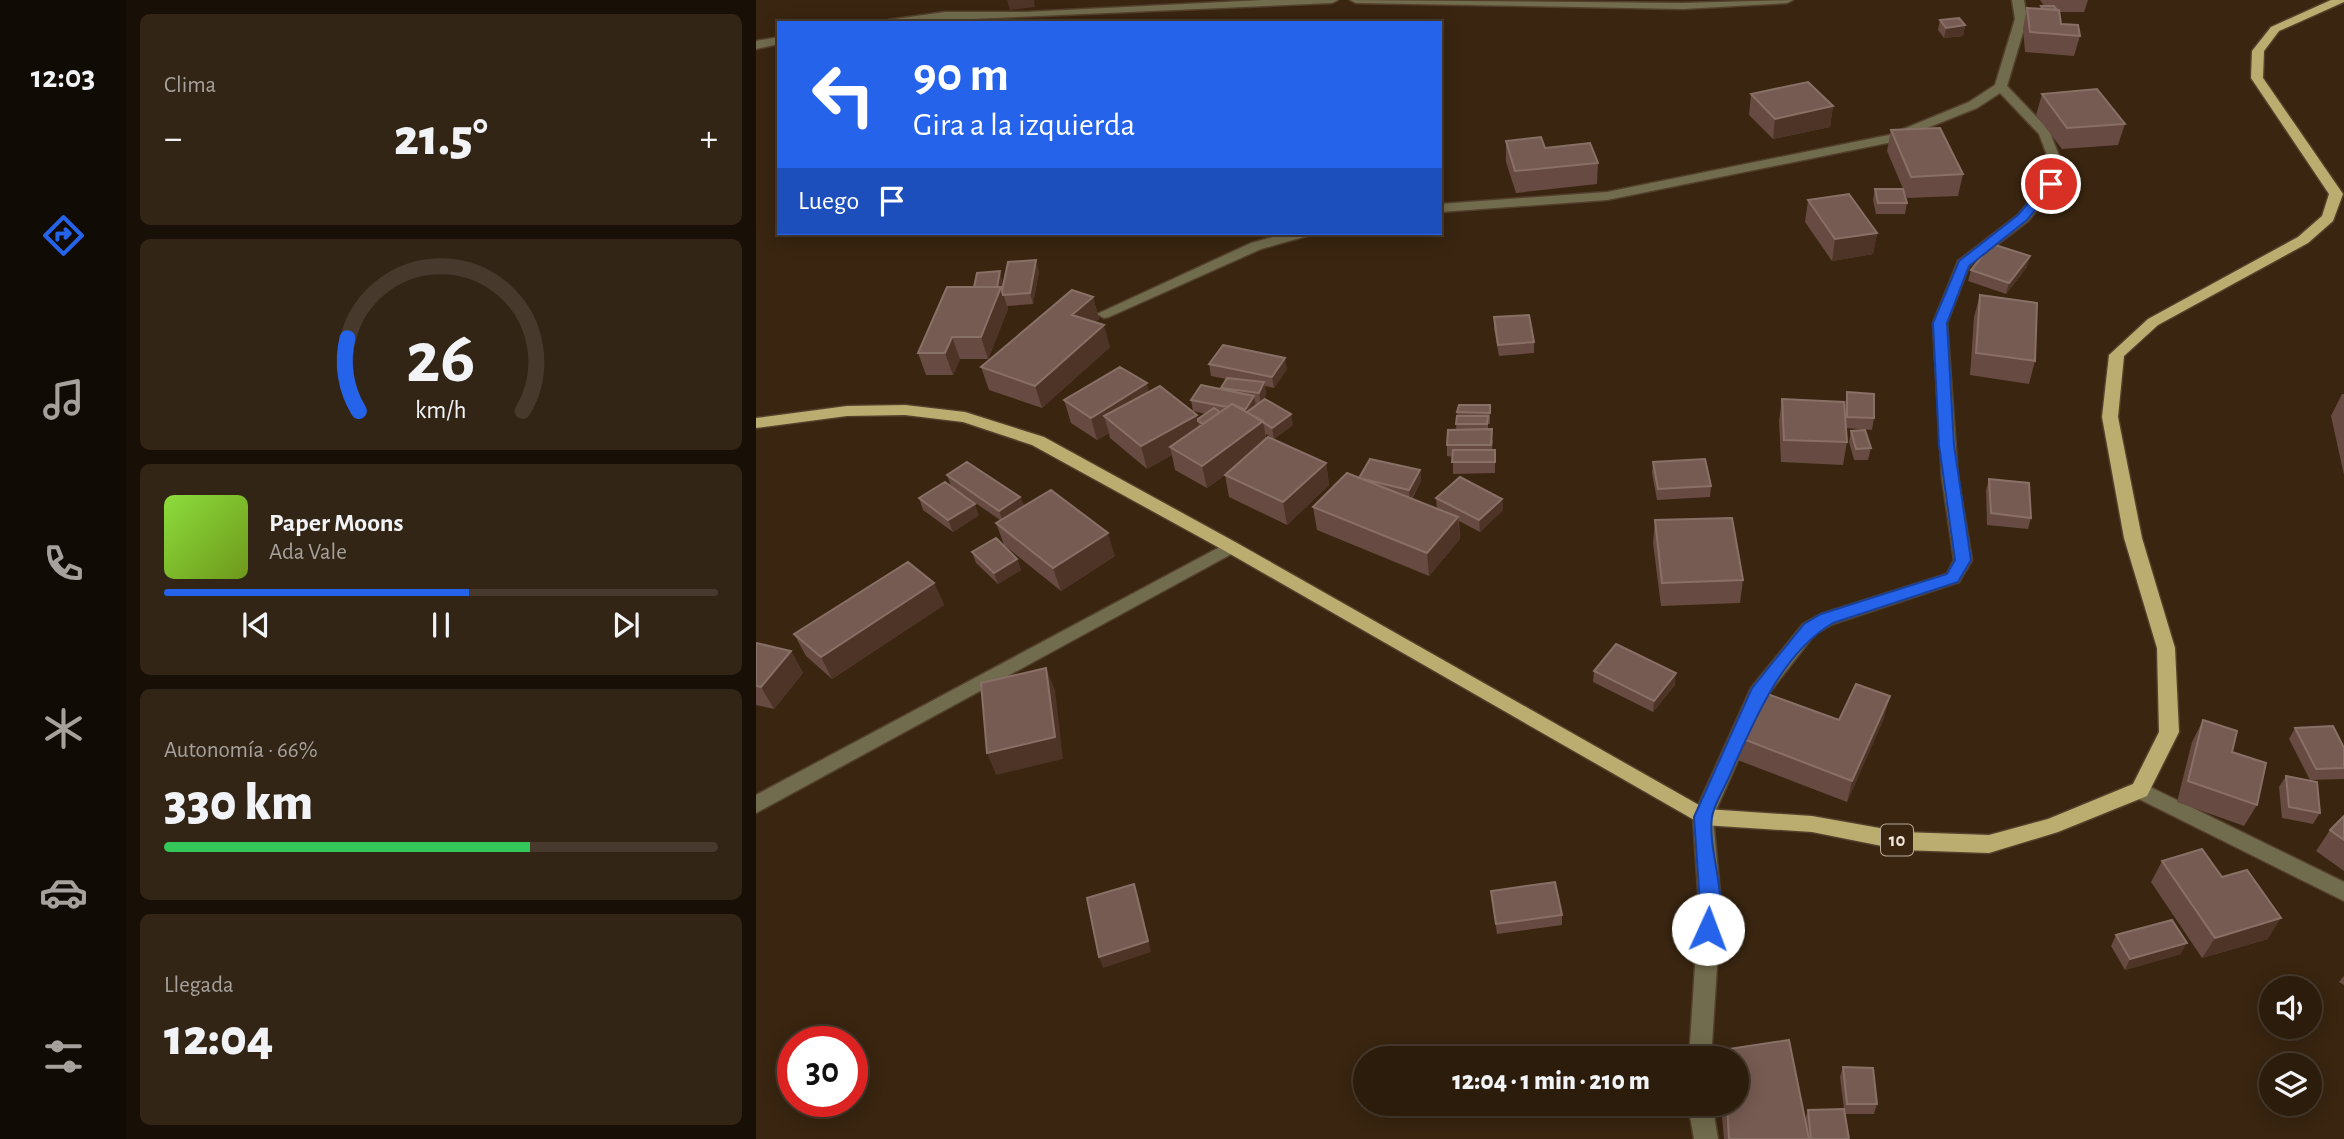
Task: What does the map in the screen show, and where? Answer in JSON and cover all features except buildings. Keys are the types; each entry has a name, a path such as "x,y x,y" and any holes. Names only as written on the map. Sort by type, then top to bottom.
{"main road":[{"path":"2140,790 2169,732 2166,648 2133,538 2110,417 2117,355 2153,323 2302,240 2328,218 2336,194 2257,78 2258,51 2275,29 2340,0"},
{"name":"10","path":"756,423 846,411 905,410 965,416 1038,440 1231,547 1703,817 1812,824 1902,841 1989,844 2051,825 2140,790"}],"street":[{"path":"902,21 945,15 1026,15 1332,0"},
{"path":"1356,0 1683,6 1787,0"},
{"path":"1442,208 1607,195 1892,138 1973,105 2001,87 2021,19 2018,0"},
{"path":"756,45 777,40"},
{"path":"1701,1046 1710,904 1703,817 1758,693 1810,629 1827,619 1953,578 1963,560 1948,456 1940,323 1963,264 2023,218 2051,184 2054,158 2045,133 2001,87"},
{"path":"1104,314 1256,246 1295,235"},
{"path":"756,805 1231,547"},
{"path":"2140,790 2344,892"},
{"path":"1702,1116 1706,1139"}],"route":[{"path":"1708,929 1710,904 1703,817 1758,693 1810,629 1827,619 1953,578 1963,560 1950,478 1940,323 1963,264 2023,218 2051,184"}]}
